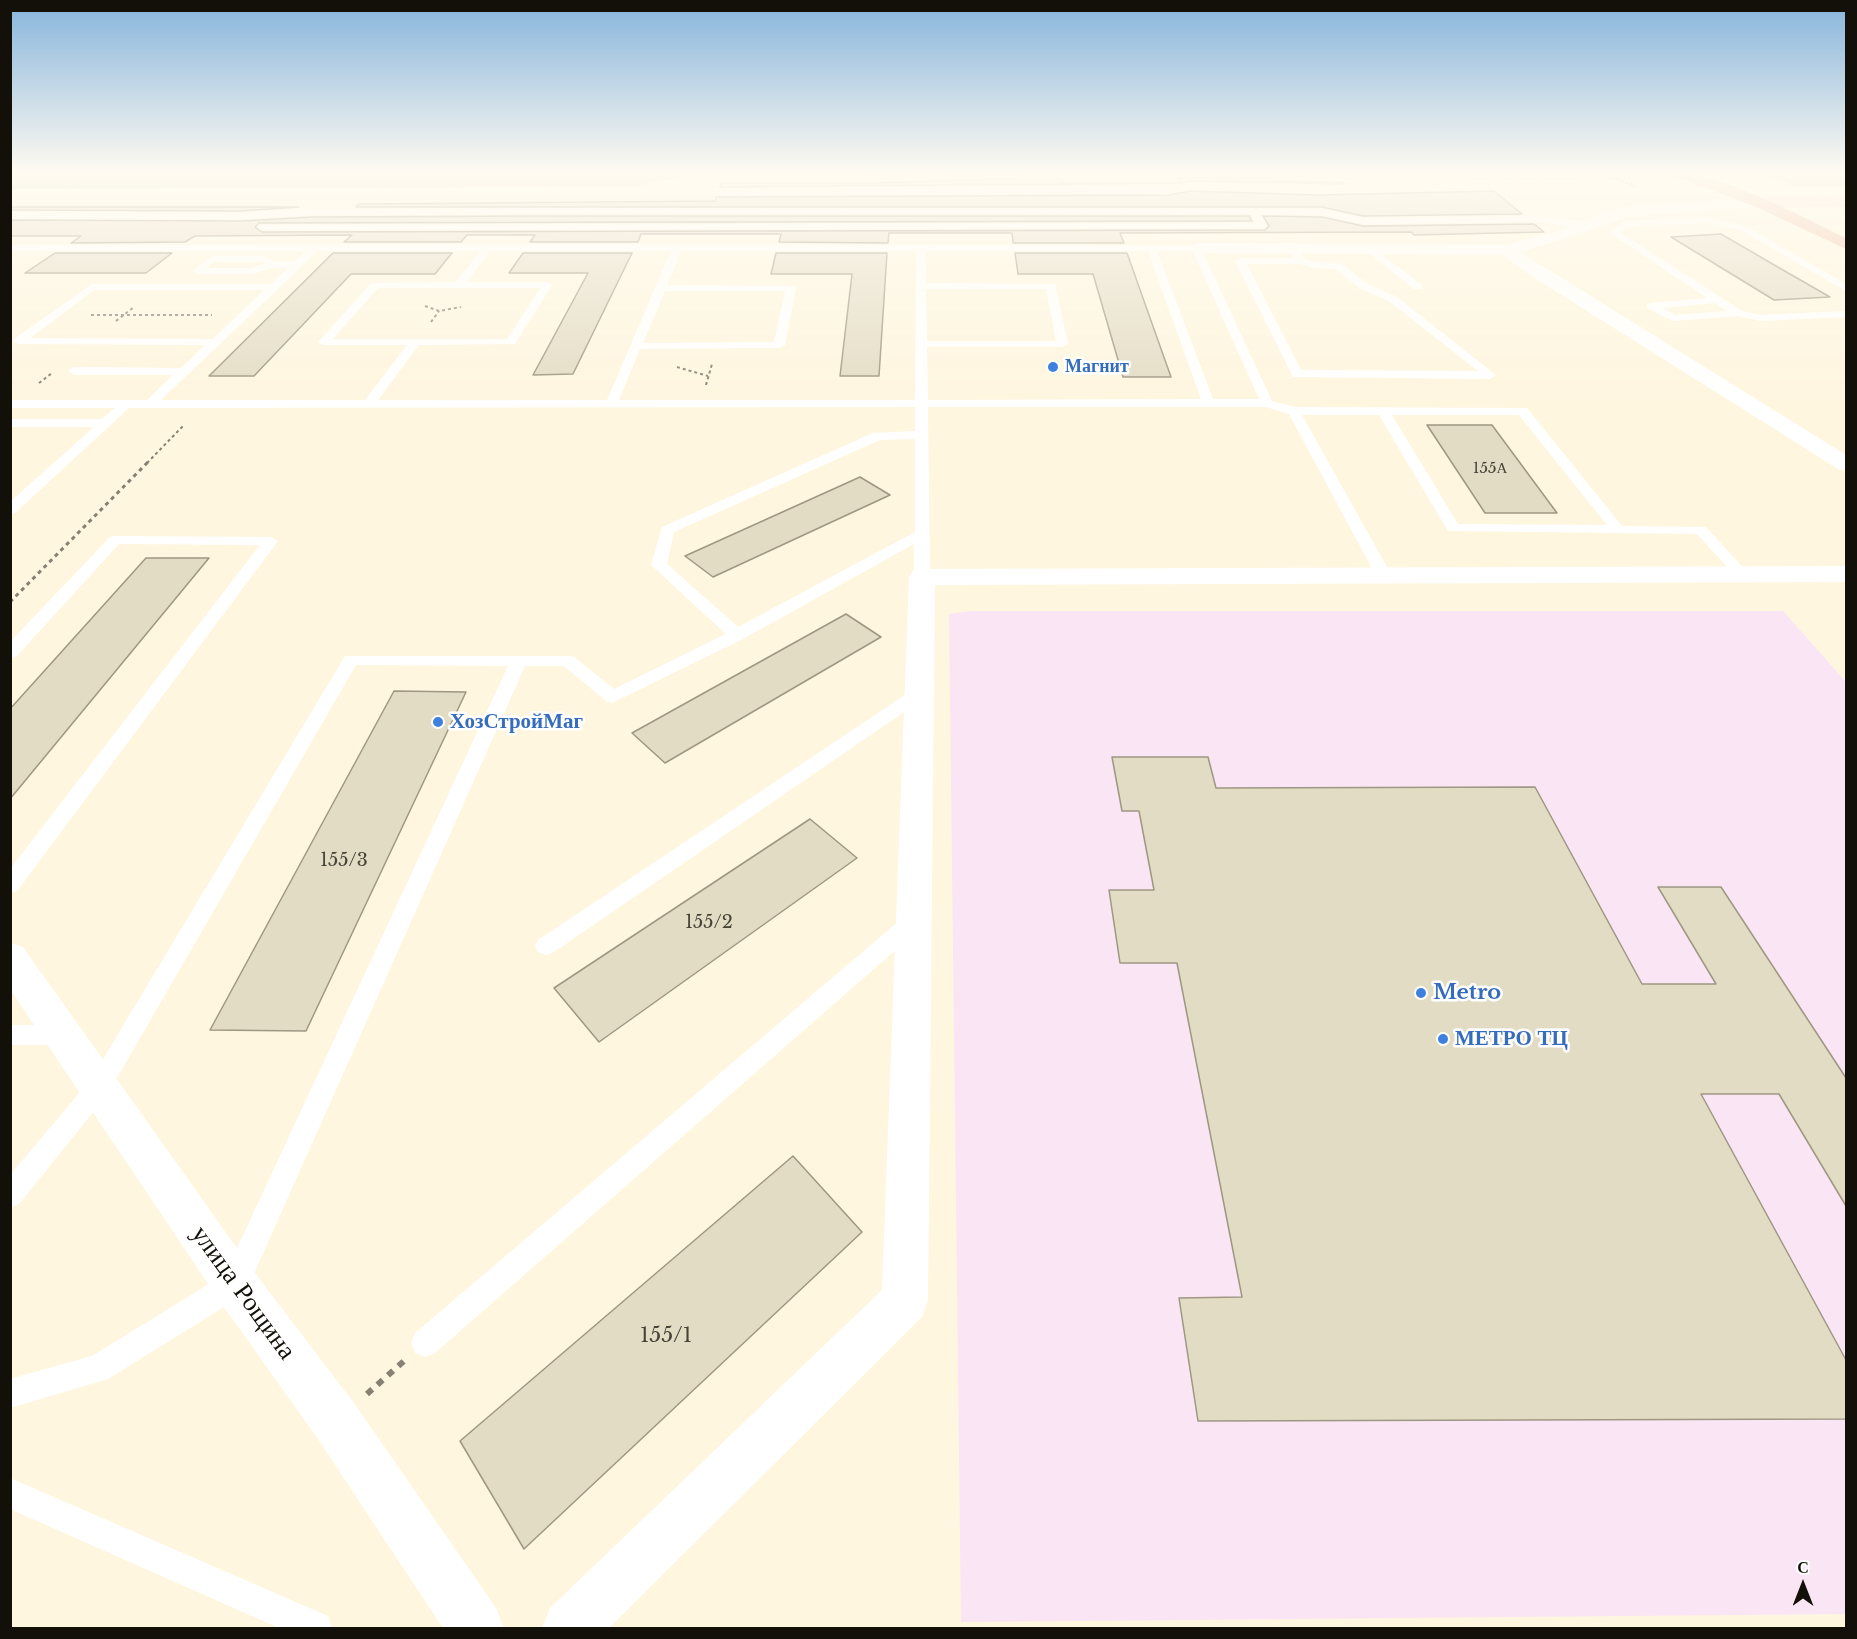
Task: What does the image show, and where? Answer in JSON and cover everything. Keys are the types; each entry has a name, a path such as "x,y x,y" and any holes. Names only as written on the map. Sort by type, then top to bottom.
{"street":[{"path":"1204,248 1297,255 1370,249 1512,248"},
{"path":"1507,250 1536,271 1846,464"},
{"path":"570,1629 905,1300 922,577 1846,574"},
{"name":"улица Рощина","path":"10,958 235,1284 336,1421 476,1629"}],"lane":[{"path":"19,258 34,248"},
{"path":"149,405 314,248"},
{"path":"459,285 487,248"},
{"path":"611,405 678,248"},
{"path":"921,248 922,577"},
{"path":"1152,248 1209,404"},
{"path":"1197,248 1267,403"},
{"path":"1638,248 1738,313 1760,318 1846,314"},
{"path":"1778,248 1846,288"},
{"path":"1370,249 1418,287"},
{"path":"1297,255 1314,265 1333,265 1342,268 1365,287 1393,299 1490,375 1297,374 1240,261 1297,255"},
{"path":"271,265 266,259 212,259 197,271 252,271 271,265 297,265"},
{"path":"375,285 547,285 511,342 416,342 324,342 375,285"},
{"path":"921,286 1051,286 1062,344 921,344"},
{"path":"216,342 18,341 92,287 273,287"},
{"path":"636,346 779,345 790,288 661,288"},
{"path":"1715,300 1651,306 1673,318 1738,313"},
{"path":"368,405 416,342"},
{"path":"100,358 89,358 74,371 184,372"},
{"path":"144,359 158,372"},
{"path":"10,404 1267,403 1294,411 1522,411 1618,530"},
{"path":"10,510 125,405"},
{"path":"1294,411 1384,576"},
{"path":"1383,411 1453,528 1701,530 1742,575"},
{"path":"10,423 105,423"},
{"path":"737,635 659,565 667,530 878,436 921,435"},
{"path":"10,1195 99,1087 351,660 568,661 612,697 737,635 922,534"},
{"path":"10,653 115,540 271,541 10,885"},
{"path":"10,1394 98,1369 235,1284 519,661"},
{"path":"546,946 920,693"},
{"path":"425,1343 914,921"},
{"path":"10,1035 64,1035"},
{"path":"10,1494 316,1629"}],"path":[{"path":"77,341 146,287"},
{"path":"54,315 244,315"},
{"path":"700,405 717,346"},
{"path":"10,602 203,405"},
{"path":"336,1421 425,1343"}],"shaded area":[{"path":"970,611 1783,611 1846,682 1846,1614 961,1622 949,614"}],"building":[{"path":"1690,248 1746,248 1830,297 1774,300"},
{"path":"55,253 172,253 146,273 25,273"},
{"path":"333,253 452,253 435,274 351,274 254,376 209,376"},
{"path":"523,253 632,253 573,374 533,375 588,273 509,273"},
{"path":"776,253 887,253 879,376 840,376 852,274 771,274"},
{"path":"1015,253 1127,253 1171,377 1123,377 1093,274 1018,274"},
{"path":"1427,425 1492,425 1557,513 1485,513"},
{"path":"860,477 890,495 713,577 685,556"},
{"path":"146,558 209,558 10,799 10,709"},
{"path":"846,614 881,637 665,763 632,733"},
{"path":"394,691 466,692 306,1031 210,1030"},
{"name":"МЕТРО ТЦ","path":"1112,757 1208,757 1216,788 1535,787 1642,984 1716,984 1658,887 1721,887 1846,1078 1846,1206 1779,1094 1701,1094 1846,1360 1846,1419 1198,1421 1179,1298 1242,1297 1177,963 1120,963 1109,890 1154,890 1139,811 1122,811"},
{"path":"810,819 857,858 599,1042 554,988"},
{"path":"793,1156 862,1232 524,1549 460,1441"}],"place":[{"name":"Магнит","path":"1053,367"},
{"name":"ХозСтройМаг","path":"438,722"},
{"name":"Metro","path":"1421,993"},
{"name":"МЕТРО ТЦ","path":"1443,1039"}]}
